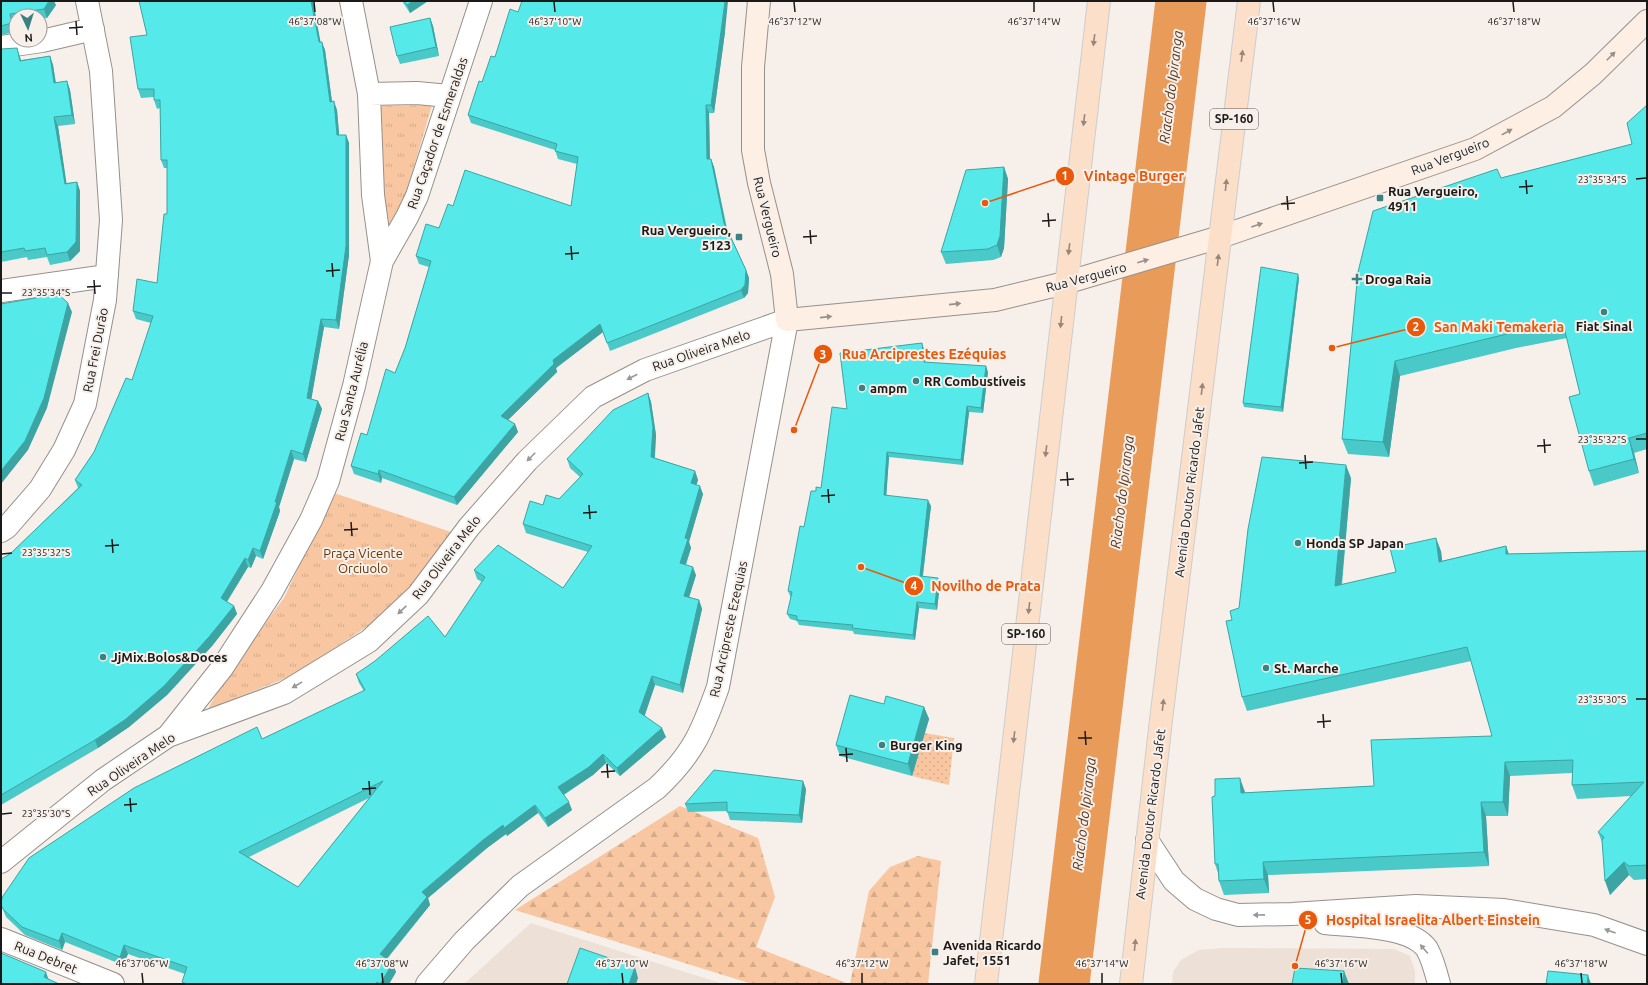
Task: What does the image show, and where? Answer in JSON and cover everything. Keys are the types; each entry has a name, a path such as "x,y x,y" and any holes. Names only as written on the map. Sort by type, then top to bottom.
{"main road":[{"name":"Rua Vergueiro","path":"759,1 753,67 753,150 758,183 782,274 787,320 995,300 1065,283 1220,238 1475,150 1553,107 1593,74 1647,20"},
{"name":"SP-160","path":"986,984 1098,1"},
{"name":"Avenida Doutor Ricardo Jafet","path":"1131,984 1147,840 1249,1"}],"street":[{"name":"Rua Frei Durão","path":"1,531 7,527 40,489 64,450 85,404 105,300 111,220 101,71 87,1"},
{"name":"Rua Santa Aurélia","path":"168,736 222,668 272,590 311,520 328,481 354,386 382,262 374,195 369,94 350,1"},
{"name":"Rua Caçador de Esmeraldas","path":"382,262 417,196 481,1"},
{"path":"1,47 42,41 93,29"},
{"path":"369,94 417,93 449,96"},
{"path":"1,291 107,276"},
{"name":"Rua Oliveira Melo","path":"1,862 103,780 168,736 284,693 369,641 418,595 469,527 527,461 594,397 645,370 787,320"},
{"name":"Rua Arcipreste Ezequias","path":"427,984 464,941 520,886 657,788 677,769 703,730 718,687 787,320"},
{"path":"1147,840 1174,881 1195,899 1216,910 1238,915 1292,914 1416,906 1504,910 1594,925 1647,944"},
{"path":"1292,914 1313,921 1382,928 1408,935 1426,948 1434,965 1439,984"},
{"name":"Rua Debret","path":"1,939 113,984"}],"shaded area":[{"path":"531,923 723,984 464,984"},
{"path":"1224,948 1394,949 1410,956 1415,971 1415,984 1172,984 1173,972 1181,960 1199,950"}],"green space":[{"path":"432,105 402,208 385,232 380,106"},
{"name":"Praça Vicente Orciuolo","path":"334,493 451,532 440,553 402,598 374,622 294,675 208,709 229,671 284,598"},
{"path":"924,733 954,738 949,785 912,776"},
{"path":"680,806 758,838 775,897 756,947 849,984 752,984 515,910"},
{"path":"918,856 941,861 928,984 850,984 869,891 890,867"}],"building":[{"path":"1,1 49,1 45,8 8,8 8,24 1,26"},
{"path":"139,1 311,1 319,42 322,42 330,102 334,101 337,135 346,135 346,246 336,320 321,319 307,398 318,401 303,454 291,450 275,502 277,502 260,551 253,548 248,560 245,558 221,598 234,606 209,637 164,686 126,719 95,740 1,795 1,559 10,554 82,485 75,480 94,452 126,378 132,380 153,316 133,311 137,279 157,283 164,214 167,214 167,160 161,160 160,100 154,100 154,89 138,89 130,37 147,35"},
{"path":"404,1 413,1 407,5"},
{"path":"522,1 725,1 711,105 706,105 707,159 711,159 724,223 746,270 745,285 741,290 607,343 600,324 553,360 554,364 501,416 515,424 454,497 379,470 378,474 351,466 361,433 367,435 386,369 395,373 405,348 431,261 416,256 426,224 439,228 448,204 453,206 465,170 571,206 578,157 555,151 557,144 468,115 479,81 482,82 491,56 495,57 510,9 518,12"},
{"path":"430,18 436,47 397,56 390,27"},
{"path":"17,48 20,61 50,56 54,83 67,81 72,115 54,117 65,184 77,182 76,242 67,252 47,255 45,248 25,251 24,248 1,252 1,49"},
{"path":"1647,105 1647,433 1629,438 1634,459 1589,471 1569,397 1580,394 1563,323 1511,333 1395,361 1383,442 1342,439 1358,272 1373,211 1497,169 1501,178 1632,144 1627,123"},
{"path":"1004,167 1000,236 997,245 988,249 941,252 966,170"},
{"path":"1261,267 1298,274 1281,407 1243,403"},
{"path":"58,294 68,303 44,398 25,441 1,471 1,304"},
{"path":"922,343 924,362 986,366 981,408 967,406 961,460 887,452 884,495 928,500 920,576 938,578 935,604 917,602 913,635 852,628 853,625 797,620 797,616 787,614 792,592 788,591 800,526 804,527 811,491 816,491 816,487 821,488 832,407 847,409 840,353"},
{"path":"648,393 653,427 651,457 695,471 691,483 700,486 685,538 688,539 680,563 693,567 684,596 699,600 680,685 652,676 639,712 662,728 617,768 603,754 589,767 558,787 569,802 545,818 535,805 504,828 503,825 483,840 422,892 427,897 380,954 393,963 380,984 377,982 376,984 187,984 182,982 187,967 124,945 120,957 62,933 59,941 22,927 3,909 1,901 3,896 29,858 134,788 257,727 262,739 365,690 356,674 375,661 428,616 445,637 485,577 474,570 498,545 563,588 592,546 523,524 530,501 543,505 546,495 559,499 583,474 567,459 613,410","holes":["383,781 298,887 239,852"]},
{"path":"1262,457 1346,465 1335,586 1396,572 1390,548 1436,538 1439,562 1506,546 1506,554 1647,551 1647,865 1629,866 1624,862 1605,881 1602,840 1604,837 1598,832 1644,782 1572,785 1573,760 1505,762 1503,802 1481,802 1484,852 1263,862 1264,879 1219,881 1218,864 1215,864 1212,797 1215,796 1215,779 1240,778 1241,793 1374,786 1371,740 1492,736 1467,647 1242,697 1226,621 1232,620 1230,611 1239,608 1248,529"},
{"name":"Burger King","path":"850,695 884,704 886,696 924,707 908,764 836,745"},
{"path":"714,770 803,781 799,815 727,812 727,802 685,804"},
{"path":"580,948 635,967 629,984 567,984"},
{"path":"1,953 46,972 44,977 59,984 1,984"},
{"path":"1295,968 1344,971 1343,984 1292,984"},
{"path":"1548,971 1588,975 1587,984 1546,984"}],"waterway":[{"name":"Riacho do Ipiranga","path":"1064,984 1181,1"}],"place":[{"name":"Rua Vergueiro, 4911","path":"1380,198"},
{"name":"Vintage Burger","path":"985,203"},
{"name":"Rua Vergueiro, 5123","path":"739,237"},
{"name":"Droga Raia","path":"1357,279"},
{"name":"Fiat Sinal","path":"1604,312"},
{"name":"San Maki Temakeria","path":"1332,348"},
{"name":"RR Combustíveis","path":"916,381"},
{"name":"ampm","path":"862,388"},
{"name":"Rua Arciprestes Ezéquias","path":"794,430"},
{"name":"Honda SP Japan","path":"1298,543"},
{"name":"Novilho de Prata","path":"861,567"},
{"name":"JjMix.Bolos&Doces","path":"103,657"},
{"name":"St. Marche","path":"1266,668"},
{"name":"Burger King","path":"882,745"},
{"name":"Avenida Ricardo Jafet, 1551","path":"935,952"},
{"name":"Hospital Israelita Albert Einstein","path":"1295,966"}]}
